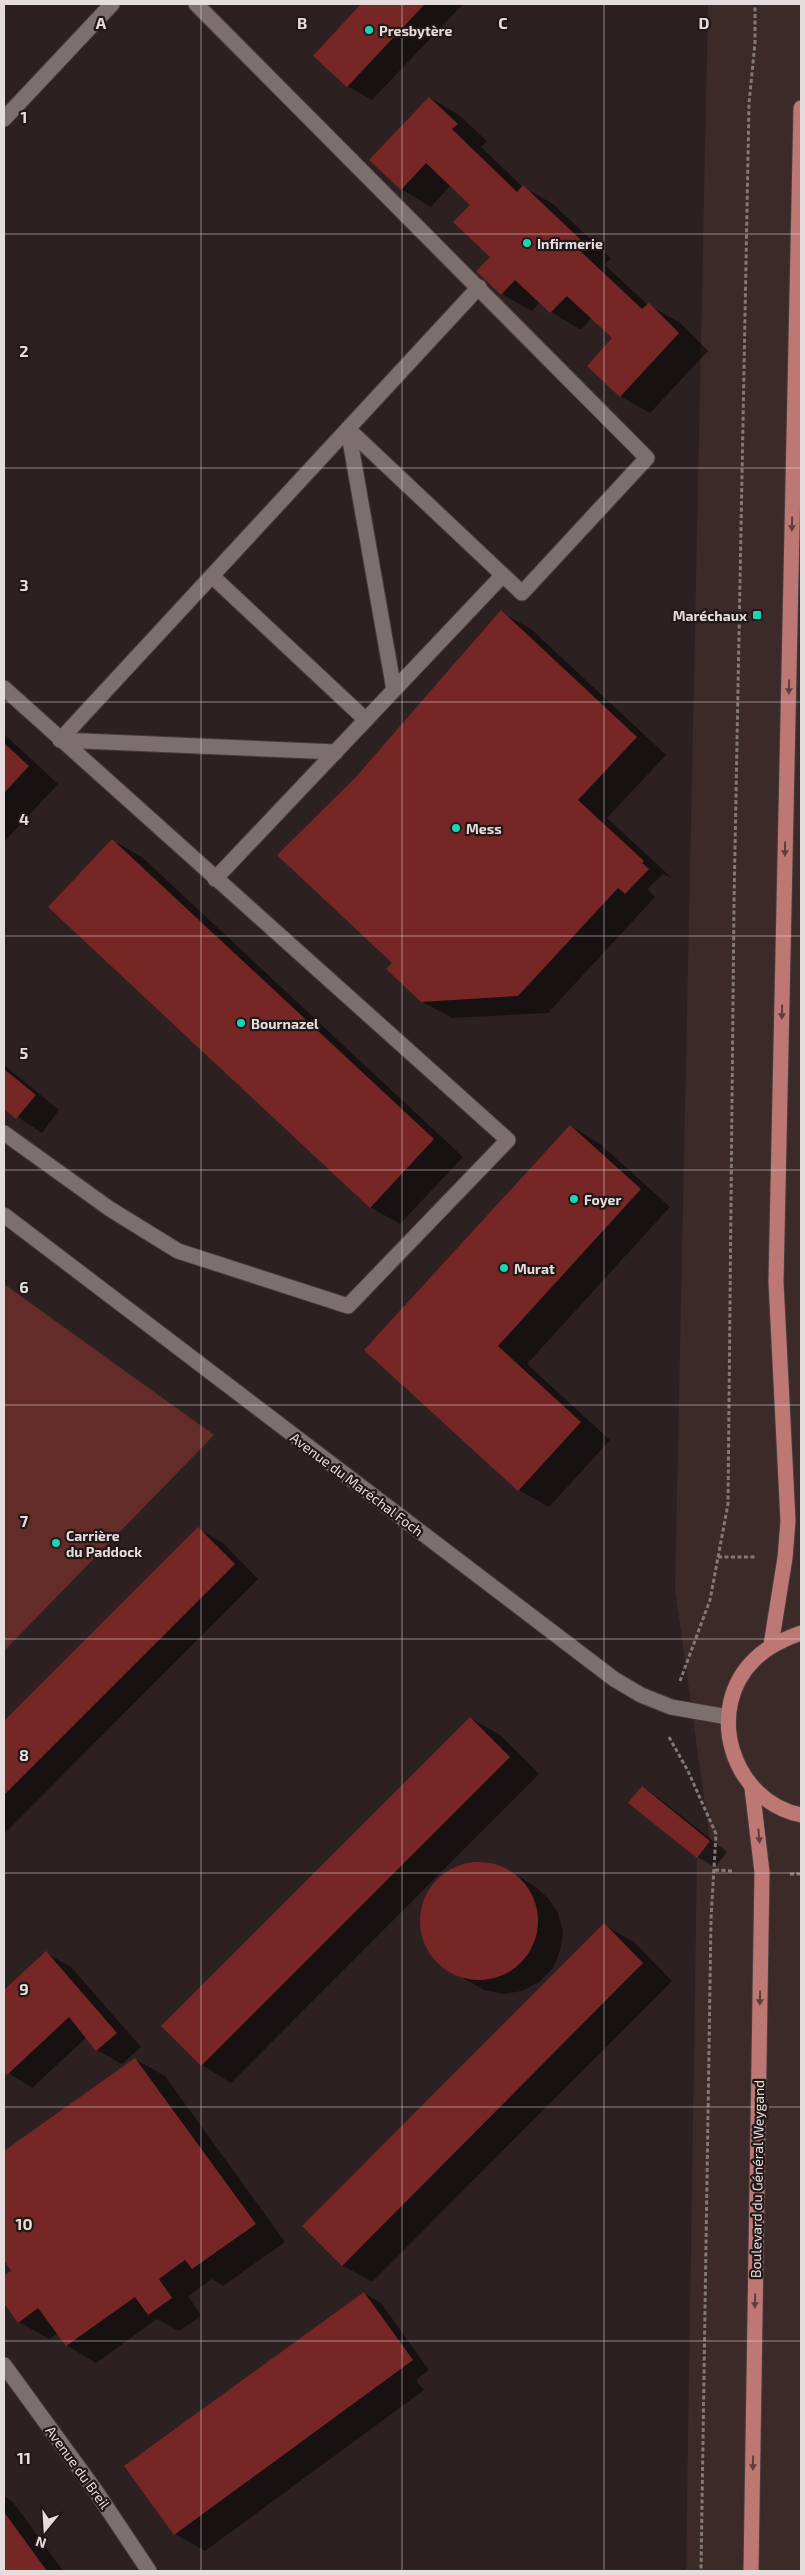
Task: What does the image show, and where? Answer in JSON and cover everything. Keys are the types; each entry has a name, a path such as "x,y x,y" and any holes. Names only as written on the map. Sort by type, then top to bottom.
{"main road":[{"path":"771,1646 785,1558 788,1521 776,1282 801,108"},
{"path":"801,1633 771,1646 754,1659 741,1676 732,1696 728,1717 729,1742 734,1758 752,1788 770,1804 801,1815"},
{"name":"Boulevard du Général Weygand","path":"751,2571 762,1872 752,1788"}],"street":[{"path":"4,119 112,4"},
{"path":"196,4 647,458 522,593 348,429"},
{"path":"60,740 479,287"},
{"path":"348,429 394,690"},
{"path":"212,576 366,720"},
{"path":"215,879 502,576"},
{"path":"4,688 508,1140 348,1306 178,1251 110,1210 4,1133"},
{"path":"60,740 336,752"},
{"name":"Avenue du Maréchal Foch","path":"4,1216 614,1679 641,1695 671,1707 728,1717"},
{"name":"Avenue du Breil","path":"4,2365 95,2490 149,2571"}],"path":[{"path":"701,2571 711,1919 716,1834 688,1770 668,1736 671,1707 710,1600 728,1504 734,902 749,103 755,43 755,4"}],"shaded area":[{"path":"708,4 801,4 801,2571 686,2571 697,1858 710,1841 675,1589"},
{"name":"Carrière du Paddock","path":"4,1284 214,1435 4,1651"}],"building":[{"name":"Presbytère","path":"361,4 425,4 347,87 313,56"},
{"name":"Infirmerie","path":"429,97 458,124 452,129 517,192 523,185 581,240 576,247 642,309 649,303 679,333 620,397 587,366 612,338 567,296 550,313 515,280 501,295 476,271 490,257 453,222 470,205 426,163 401,190 369,160"},
{"name":"Mess","path":"501,610 637,737 578,800 644,861 642,863 649,869 625,894 618,888 518,996 421,1002 386,969 392,963 277,855 355,778"},
{"path":"4,743 29,766 4,793"},
{"name":"Bournazel","path":"112,839 434,1139 370,1208 48,907"},
{"path":"4,1069 36,1095 16,1119 4,1109"},
{"name":"Murat","path":"570,1125 641,1189 498,1346 581,1422 518,1491 364,1350"},
{"path":"198,1527 235,1564 4,1795 4,1721"},
{"path":"470,1717 510,1757 201,2066 161,2026"},
{"path":"642,1786 710,1841 697,1858 628,1803"},
{"path":"479,1862 491,1863 502,1867 521,1879 533,1898 537,1909 537,1933 533,1944 521,1963 502,1975 491,1979 479,1980 467,1979 456,1975 437,1963 425,1944 421,1933 420,1921 421,1909 425,1898 437,1879 456,1867 467,1863"},
{"path":"604,1923 643,1963 342,2266 302,2226"},
{"path":"46,1951 117,2033 96,2051 69,2017 7,2075 4,2072 4,1990"},
{"path":"135,2058 256,2224 192,2269 185,2260 159,2279 172,2298 148,2315 135,2297 66,2346 38,2308 18,2323 4,2303 4,2275 11,2271 4,2260 4,2151"},
{"path":"364,2292 413,2360 174,2535 124,2466"},
{"path":"4,2512 47,2571 4,2571"}],"place":[{"name":"Presbytère","path":"369,30"},
{"name":"Infirmerie","path":"527,243"},
{"name":"Maréchaux","path":"757,615"},
{"name":"Mess","path":"456,828"},
{"name":"Bournazel","path":"241,1023"},
{"name":"Foyer","path":"574,1199"},
{"name":"Murat","path":"504,1268"},
{"name":"Carrière du Paddock","path":"56,1543"}]}
